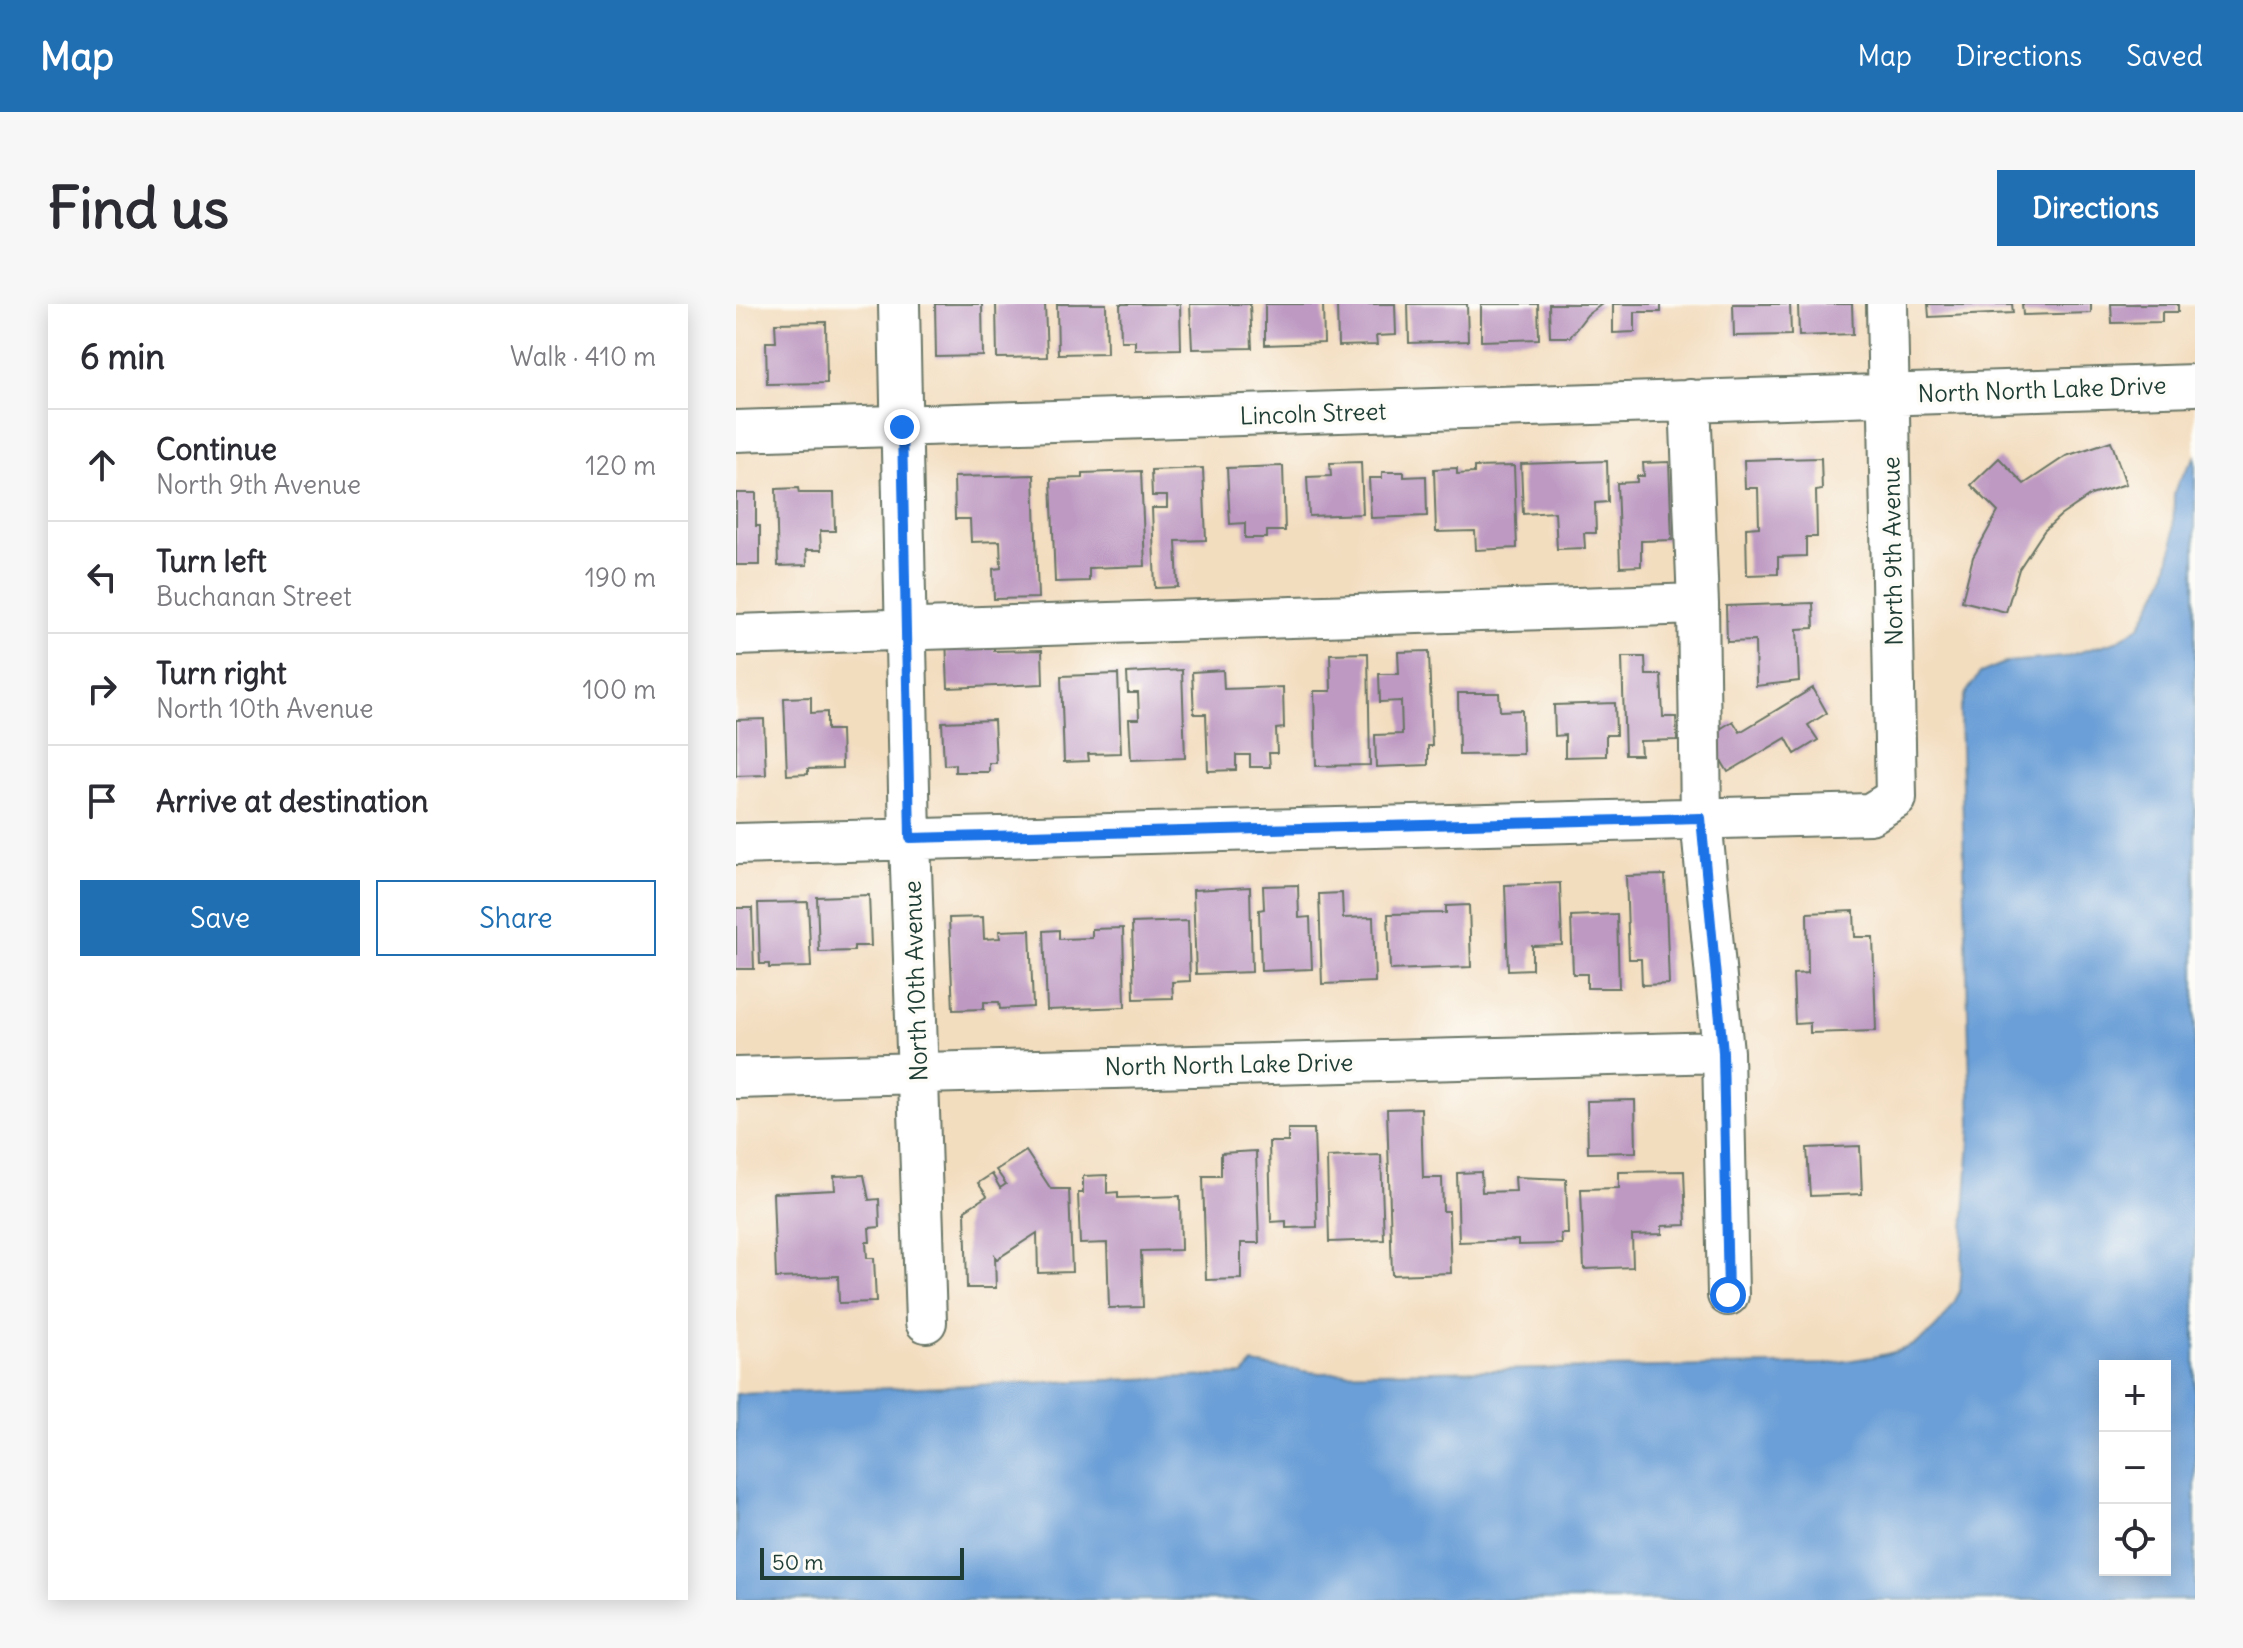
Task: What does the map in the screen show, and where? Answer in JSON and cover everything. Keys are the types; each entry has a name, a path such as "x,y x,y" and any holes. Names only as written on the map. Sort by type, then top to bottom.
{"street":[{"name":"North 10th Avenue","path":"899,304 910,838 926,1322"},
{"name":"North 9th Avenue","path":"1701,818 1870,814 1896,798 1887,304"},
{"name":"North North Lake Drive","path":"1889,393 2195,385"},
{"name":"Lincoln Street","path":"736,431 1889,393"},
{"path":"1690,400 1698,604 1701,818 1723,1052 1728,1295"},
{"path":"736,635 1698,604"},
{"path":"736,844 1701,818"},
{"name":"North North Lake Drive","path":"736,1078 1723,1052"}],"water":[{"path":"2195,457 2195,1600 736,1600 736,1394 1243,1375 1253,1364 1318,1373 1826,1364 1889,1353 1921,1340 1948,1313 1960,1291 1971,1124 1960,712 1966,693 1980,673 2007,662 2064,657 2116,641 2140,626 2165,578 2173,545 2174,493"}],"building":[{"path":"935,304 982,304 983,356 936,357"},
{"path":"996,304 1045,304 1047,357 997,358"},
{"path":"1057,304 1106,304 1107,353 1058,354"},
{"path":"1120,304 1180,304 1181,349 1135,350 1135,341 1121,341"},
{"path":"1190,304 1250,304 1252,348 1192,349"},
{"path":"1265,304 1323,304 1324,343 1265,345"},
{"path":"1337,304 1395,304 1396,335 1376,336 1377,345 1338,346"},
{"path":"1408,304 1467,304 1468,341 1409,343"},
{"path":"1481,304 1538,304 1539,339 1481,341"},
{"path":"1549,304 1602,304 1587,315 1570,337 1550,337"},
{"path":"1613,304 1661,304 1661,312 1635,312 1635,332 1613,333"},
{"path":"1733,304 1790,304 1791,335 1734,336"},
{"path":"1798,304 1852,304 1853,334 1799,336"},
{"path":"1928,304 2012,304 2013,313 1929,317"},
{"path":"2022,304 2091,304 2091,313 2023,315"},
{"path":"2111,304 2178,304 2178,312 2162,312 2162,322 2112,323"},
{"path":"826,322 827,383 767,384 766,342 776,342 775,323"},
{"path":"2111,441 2126,484 2091,495 2044,531 2019,569 2006,612 1962,601 1973,557 1998,512 1971,485 1999,458 2024,484 2066,456"},
{"path":"1821,458 1822,490 1816,491 1817,537 1806,537 1806,556 1778,557 1778,574 1747,575 1746,528 1759,527 1758,488 1745,488 1744,460"},
{"path":"1607,461 1608,502 1595,503 1596,533 1584,533 1585,548 1557,549 1555,512 1523,514 1521,464"},
{"path":"1361,462 1363,514 1309,516 1307,477 1331,476 1330,463"},
{"path":"1669,462 1672,540 1641,541 1641,566 1620,567 1617,483 1637,482 1637,476 1644,476 1643,463"},
{"path":"1283,466 1285,531 1267,531 1267,538 1245,538 1245,523 1230,524 1227,468"},
{"path":"1514,466 1517,548 1476,550 1475,531 1436,532 1434,469 1457,468 1457,474 1474,473 1474,467"},
{"path":"1203,468 1206,540 1176,541 1178,587 1155,588 1152,508 1167,508 1167,496 1152,496 1151,470"},
{"path":"1141,471 1145,566 1089,568 1089,581 1055,582 1051,479 1083,478 1083,473"},
{"path":"1382,472 1404,472 1404,477 1426,476 1427,516 1371,518 1369,478 1382,478"},
{"path":"1034,475 1038,598 994,599 993,569 1001,568 1000,541 971,542 970,519 955,519 954,477"},
{"path":"798,488 799,493 834,493 835,531 820,531 821,550 806,550 807,565 778,566 776,489"},
{"path":"736,493 756,493 760,565 736,565"},
{"path":"1813,603 1814,628 1797,629 1799,681 1756,686 1755,641 1727,642 1726,606"},
{"path":"994,636 994,651 1042,650 1043,684 948,688 946,638"},
{"path":"1429,651 1432,746 1428,746 1428,765 1376,767 1375,735 1402,734 1401,701 1380,702 1379,674 1399,674 1398,652"},
{"path":"1368,653 1370,765 1316,766 1314,691 1331,691 1330,654"},
{"path":"1622,657 1645,657 1646,675 1661,675 1663,717 1676,717 1677,740 1640,741 1641,755 1625,755"},
{"path":"1182,670 1185,758 1131,760 1129,719 1139,719 1138,693 1128,693 1127,673"},
{"path":"1223,670 1224,689 1283,687 1284,728 1276,729 1277,753 1269,753 1270,767 1250,767 1250,755 1236,755 1236,770 1208,771 1206,714 1194,714 1192,672"},
{"path":"1118,674 1121,753 1088,754 1089,761 1064,762 1061,676"},
{"path":"1813,688 1827,713 1808,725 1818,740 1795,754 1786,738 1728,772 1707,737 1733,721 1740,732"},
{"path":"1458,693 1499,693 1500,711 1522,710 1523,754 1459,755"},
{"path":"811,697 811,713 827,712 827,730 841,730 842,768 808,769 808,774 787,775 784,698"},
{"path":"1615,703 1616,735 1606,735 1606,756 1565,757 1565,735 1555,736 1554,705"},
{"path":"764,719 766,775 736,776 736,720"},
{"path":"994,720 996,763 989,763 989,772 955,772 955,764 944,765 942,722"},
{"path":"1665,875 1669,984 1642,985 1641,959 1629,959 1626,876"},
{"path":"1560,883 1562,945 1532,946 1532,969 1508,970 1505,885"},
{"path":"1298,885 1299,918 1310,917 1312,969 1261,971 1259,910 1264,909 1263,886"},
{"path":"1250,887 1252,972 1196,974 1193,890"},
{"path":"1342,893 1343,918 1373,917 1375,982 1322,984 1319,894"},
{"path":"869,895 871,946 854,946 854,951 819,952 817,897"},
{"path":"808,902 811,967 769,968 769,964 760,964 758,903"},
{"path":"1469,905 1471,967 1390,970 1388,914 1446,913 1446,906"},
{"path":"736,908 752,908 754,969 736,969"},
{"path":"1854,911 1855,937 1873,937 1876,1031 1810,1033 1810,1023 1795,1024 1793,974 1808,973 1807,913"},
{"path":"1617,914 1619,988 1587,988 1587,974 1573,974 1571,916"},
{"path":"983,917 984,939 1000,938 999,931 1030,930 1033,1007 1000,1009 999,1002 984,1002 984,1009 953,1010 949,918"},
{"path":"1188,921 1190,981 1172,982 1173,998 1134,999 1132,923"},
{"path":"1123,928 1125,1007 1047,1010 1044,931 1059,930 1059,939 1092,938 1092,929"},
{"path":"1635,1100 1636,1152 1588,1153 1587,1101"},
{"path":"1421,1108 1423,1178 1442,1178 1443,1211 1449,1211 1451,1273 1392,1275 1387,1109"},
{"path":"1288,1129 1314,1129 1317,1227 1286,1228 1286,1221 1271,1222 1269,1142 1288,1142"},
{"path":"1860,1146 1862,1194 1810,1196 1807,1148"},
{"path":"1026,1151 1051,1189 1069,1189 1072,1272 1038,1273 1037,1233 997,1259 995,1256 996,1288 967,1288 965,1210 987,1196 978,1183 992,1174 1000,1188 1006,1184 996,1170"},
{"path":"1256,1151 1259,1243 1241,1243 1241,1279 1206,1280 1203,1176 1221,1176 1221,1153"},
{"path":"1381,1155 1384,1240 1329,1242 1327,1157"},
{"path":"1684,1171 1686,1225 1662,1226 1662,1234 1632,1235 1633,1267 1584,1269 1581,1189 1619,1188 1619,1172"},
{"path":"1481,1172 1482,1192 1516,1191 1515,1177 1566,1179 1568,1234 1561,1234 1562,1244 1518,1245 1518,1240 1459,1242 1457,1173"},
{"path":"864,1175 869,1200 879,1199 880,1227 869,1228 870,1242 866,1242 867,1258 874,1258 876,1302 839,1303 838,1276 776,1278 773,1193 835,1190 834,1176"},
{"path":"1107,1175 1107,1193 1118,1192 1118,1198 1180,1196 1181,1250 1141,1251 1143,1307 1109,1308 1107,1243 1080,1244 1078,1193 1083,1193 1083,1176"}],"route":[{"path":"902,427 910,838 1701,818 1723,1052 1728,1295"}]}
